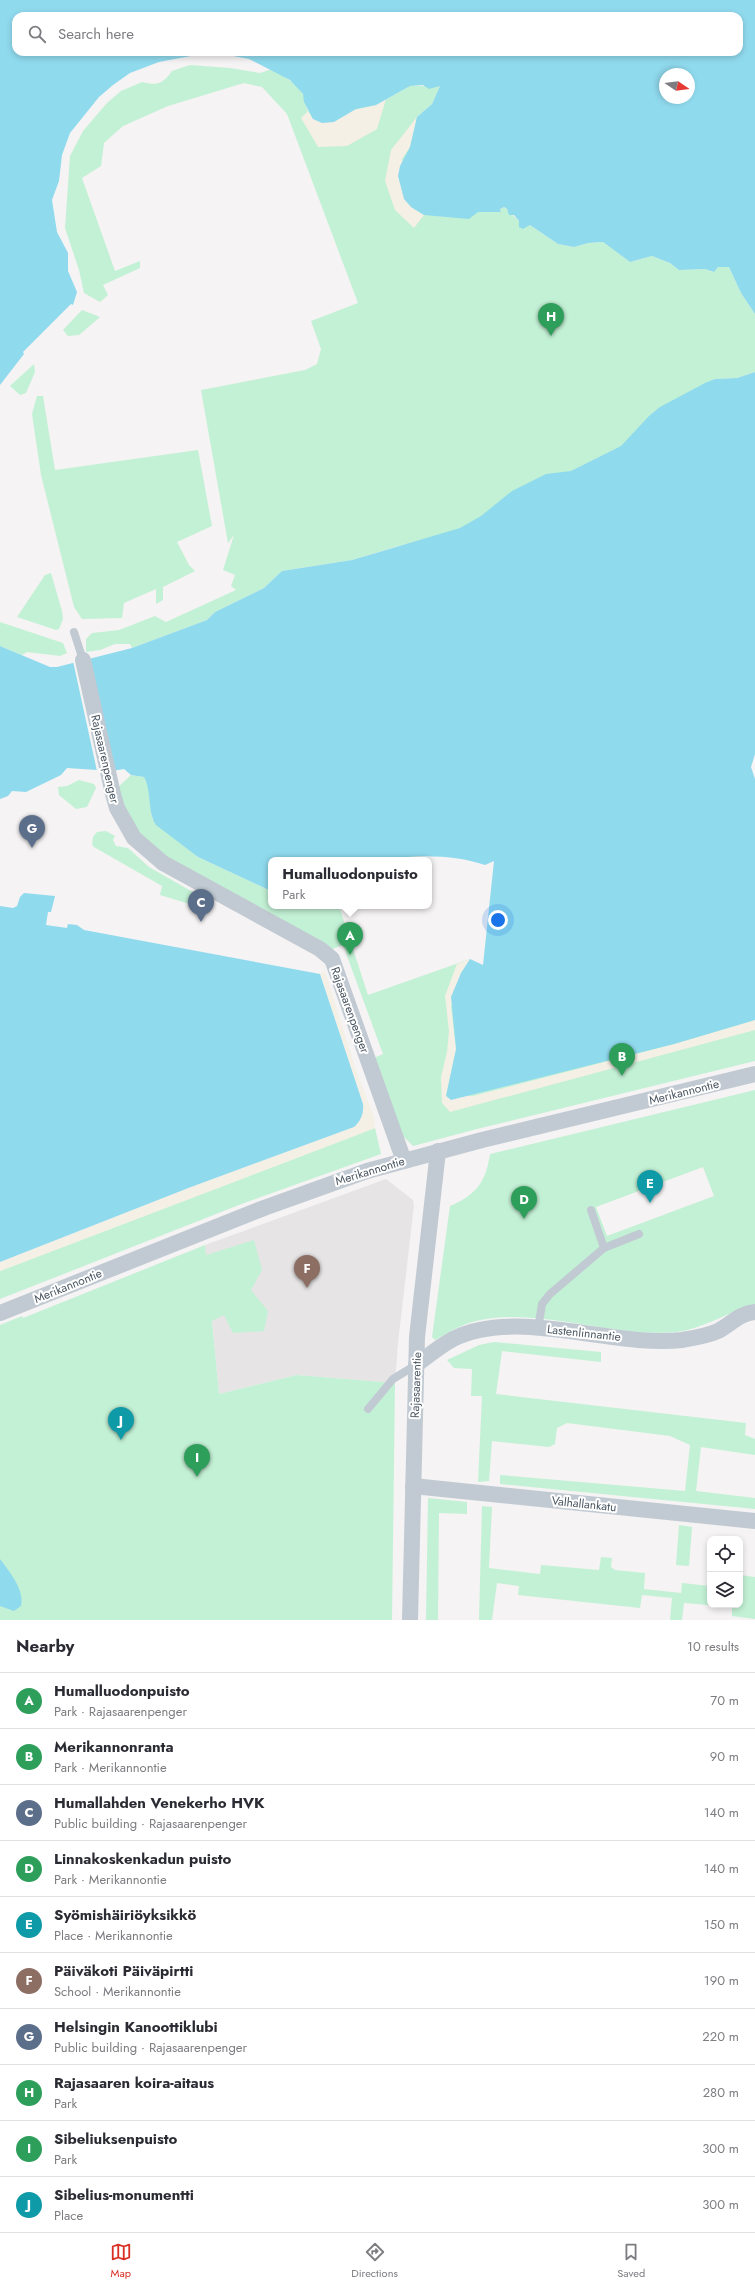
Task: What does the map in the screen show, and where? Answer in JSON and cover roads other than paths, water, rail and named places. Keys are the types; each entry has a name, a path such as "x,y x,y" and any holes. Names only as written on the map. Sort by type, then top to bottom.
{"street":[{"name":"Rajasaarenpenger","path":"83,660 110,783 117,808 128,829 134,838 163,863 320,949 332,959 404,1161"},
{"name":"Merikannontie","path":"0,1313 264,1208 367,1171 438,1151 755,1074"},
{"name":"Rajasaarentie","path":"410,1620 417,1338 438,1151"},
{"name":"Lastenlinnantie","path":"416,1365 454,1339 470,1332 488,1328 507,1327 538,1329 662,1341 682,1340 717,1331 746,1312 755,1312"},
{"name":"Valhallankatu","path":"413,1486 755,1521"}],"lane":[{"path":"74,632 83,660"},
{"path":"591,1210 604,1248"},
{"path":"538,1329 542,1304 550,1294 604,1248 639,1234"},
{"path":"368,1409 393,1379 416,1365"}],"water":[{"path":"0,0 755,0 755,314 741,293 729,267 718,267 714,272 705,269 679,270 670,263 652,256 630,262 603,242 588,243 574,247 558,244 530,225 523,229 519,227 519,221 514,215 509,215 507,209 504,207 500,209 501,212 478,212 469,219 424,215 411,207 404,199 398,176 400,166 410,147 417,117 432,104 440,86 429,89 423,85 410,86 376,105 356,109 334,122 322,123 313,119 304,102 303,94 290,80 249,59 233,56 743,56 743,12 12,12 12,56 191,56 159,62 130,73 99,97 70,133 62,155 59,181 52,200 57,232 68,253 68,271 77,292 73,305 71,304 23,352 24,354 0,385"},
{"path":"755,372 755,754 751,767 755,779 755,1020 674,1044 451,1100 446,1096 456,1049 451,997 461,973 470,959 483,965 494,861 485,865 464,859 438,856 268,857 268,890 198,857 156,825 151,814 148,789 144,777 131,775 124,769 112,771 67,768 61,775 26,792 12,791 8,796 0,799 0,646 50,667 57,667 132,648 207,620 215,612 264,588 282,571 352,560 460,528 481,516 512,491 546,474 571,471 621,446 649,416 660,407 715,379 737,378"},
{"path":"24,893 55,896 51,912 48,912 46,925 67,928 68,924 77,925 84,930 320,974 363,1104 363,1111 358,1122 354,1127 191,1187 0,1262 0,906 13,908 17,906 20,897"},
{"path":"0,1559 8,1569 21,1594 21,1606 14,1611 0,1606"}],"place":[{"name":"Rajasaaren koira-aitaus","path":"551,336"},
{"name":"Helsingin Kanoottiklubi","path":"32,848"},
{"name":"Humallahden Venekerho HVK","path":"201,922"},
{"name":"Humalluodonpuisto","path":"350,955"},
{"name":"Merikannonranta","path":"622,1076"},
{"name":"Syömishäiriöyksikkö","path":"650,1203"},
{"name":"Linnakoskenkadun puisto","path":"524,1219"},
{"name":"Päiväkoti Päiväpirtti","path":"307,1288"},
{"name":"Sibelius-monumentti","path":"121,1440"},
{"name":"Sibeliuksenpuisto","path":"197,1477"}]}
